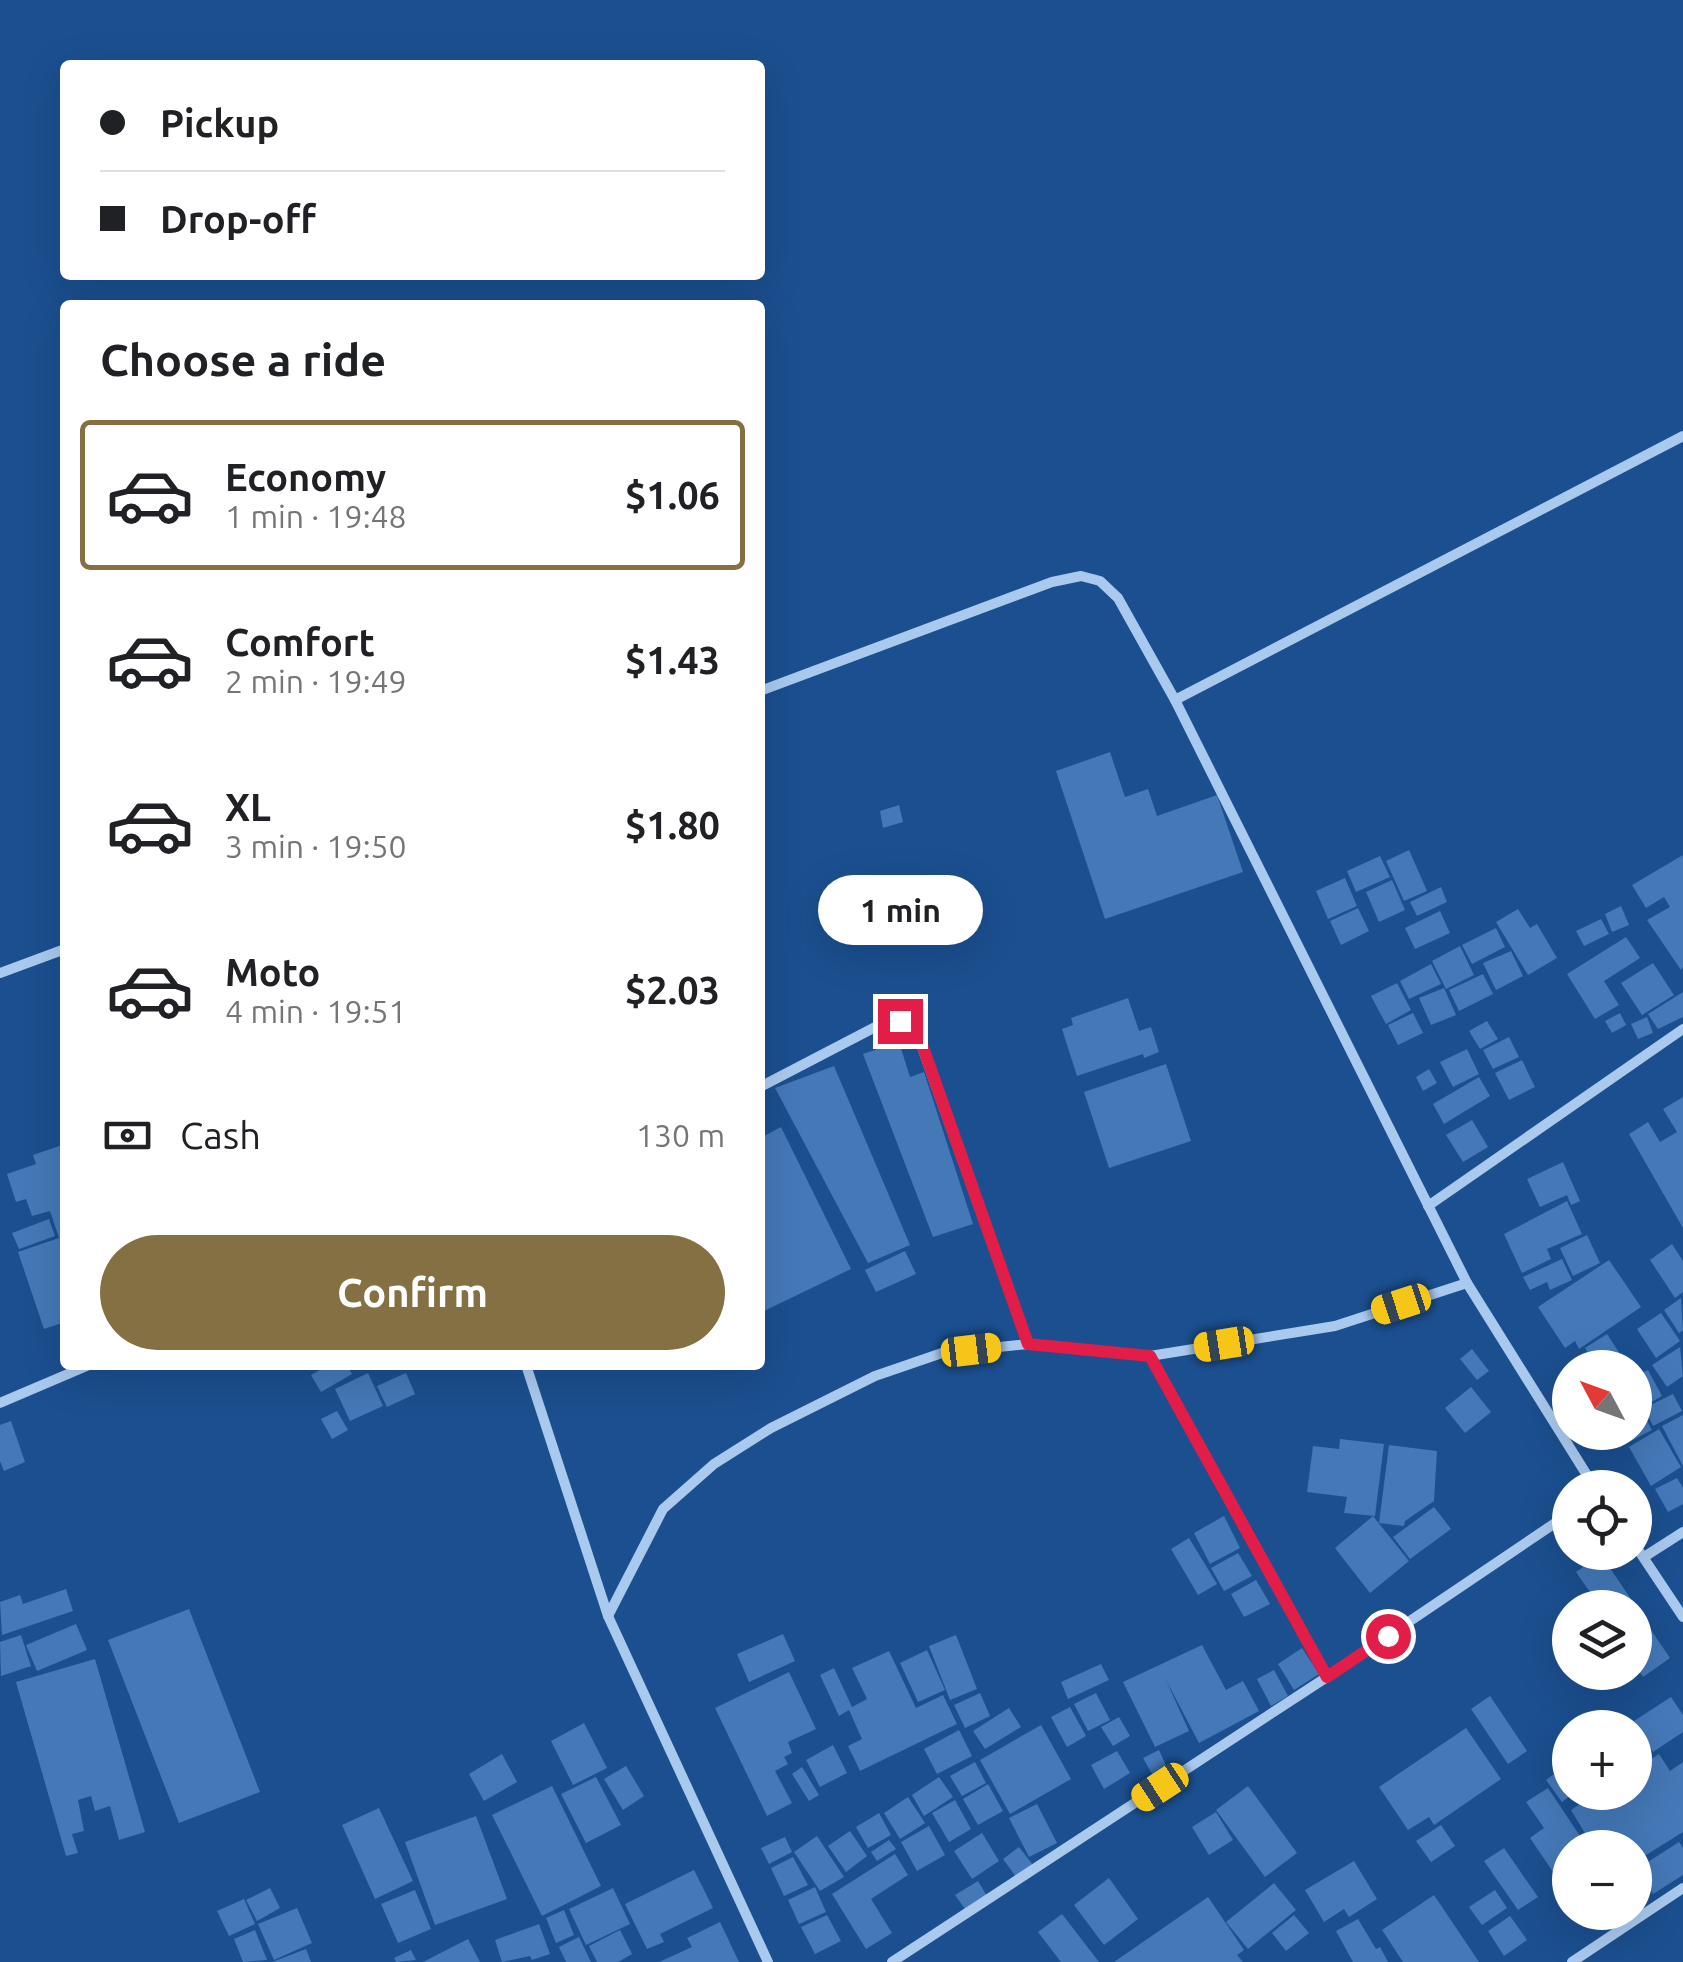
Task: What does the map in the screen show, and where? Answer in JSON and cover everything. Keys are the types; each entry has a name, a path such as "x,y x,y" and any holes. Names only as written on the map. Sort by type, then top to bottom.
{"street":[{"path":"1175,700 1683,436"},
{"path":"765,689 1052,582 1081,576 1100,581 1118,598 1175,700 1467,1282 1584,1470"},
{"path":"0,974 60,951"},
{"path":"765,1084 883,1023 900,1021 918,1033 1028,1344"},
{"path":"1428,1206 1683,1029"},
{"path":"608,1616 663,1509 714,1464 771,1428 875,1376 942,1353 1028,1344 1150,1356 1335,1326 1467,1282"},
{"path":"1150,1356 1327,1677"},
{"path":"0,1403 77,1370"},
{"path":"528,1370 608,1616 768,1962"},
{"path":"892,1962 1552,1524"},
{"path":"1652,1552 1683,1532"},
{"path":"1652,1569 1683,1617"},
{"path":"1572,1962 1683,1888"}],"building":[{"path":"1110,752 1125,797 1148,789 1157,816 1217,795 1243,872 1105,919 1056,771"},
{"path":"899,805 903,822 883,828 880,811"},
{"path":"1409,850 1427,891 1404,901 1386,861"},
{"path":"1683,855 1681,970 1647,920 1670,907 1664,897 1646,908 1632,885"},
{"path":"1380,856 1390,877 1356,892 1347,871"},
{"path":"1345,878 1357,906 1328,919 1316,891"},
{"path":"1392,880 1405,910 1379,922 1366,892"},
{"path":"1441,887 1447,902 1417,916 1410,902"},
{"path":"1621,906 1629,925 1612,932 1605,914"},
{"path":"1358,908 1369,931 1341,945 1330,921"},
{"path":"1518,909 1530,928 1537,924 1557,958 1528,975 1496,922"},
{"path":"1440,911 1450,933 1415,949 1405,928"},
{"path":"1601,919 1609,934 1584,946 1576,931"},
{"path":"1496,928 1505,947 1472,964 1462,945"},
{"path":"1626,937 1640,958 1604,981 1619,1005 1595,1019 1567,974"},
{"path":"1460,946 1474,975 1446,989 1432,961"},
{"path":"1511,951 1523,976 1496,990 1483,963"},
{"path":"1653,963 1674,995 1642,1015 1621,983"},
{"path":"1431,964 1441,984 1409,999 1400,981"},
{"path":"1483,974 1493,994 1459,1011 1449,990"},
{"path":"1397,983 1411,1010 1386,1024 1371,996"},
{"path":"1444,988 1456,1015 1431,1025 1419,998"},
{"path":"1683,992 1683,1017 1658,1029 1648,1014"},
{"path":"1128,998 1139,1031 1151,1027 1159,1052 1077,1076 1062,1029 1073,1025 1071,1018"},
{"path":"1413,1013 1423,1033 1398,1045 1388,1025"},
{"path":"1620,1013 1626,1025 1612,1033 1605,1021"},
{"path":"1647,1017 1653,1033 1638,1039 1631,1024"},
{"path":"1487,1021 1498,1039 1480,1049 1469,1031"},
{"path":"1509,1037 1519,1057 1493,1069 1483,1050"},
{"path":"899,1042 910,1077 924,1072 973,1224 933,1237 863,1054"},
{"path":"1467,1049 1479,1074 1453,1087 1440,1062"},
{"path":"1522,1060 1535,1087 1509,1100 1495,1073"},
{"path":"1166,1064 1191,1141 1109,1168 1084,1092"},
{"path":"834,1066 910,1245 868,1263 775,1088"},
{"path":"1429,1069 1437,1083 1423,1091 1416,1077"},
{"path":"1479,1077 1490,1096 1444,1124 1433,1104"},
{"path":"1683,1097 1683,1228 1629,1134 1648,1122 1660,1142 1677,1132 1663,1109"},
{"path":"1472,1120 1488,1147 1463,1162 1446,1135"},
{"path":"781,1127 851,1269 765,1311 765,1135"},
{"path":"60,1146 60,1324 44,1329 18,1252 59,1238 50,1211 32,1216 26,1199 16,1202 7,1174 36,1164 33,1155"},
{"path":"1563,1162 1580,1201 1571,1205 1567,1195 1540,1207 1527,1179"},
{"path":"1567,1201 1582,1234 1547,1249 1551,1259 1522,1273 1504,1234"},
{"path":"49,1219 55,1236 19,1249 12,1233"},
{"path":"1587,1235 1600,1263 1573,1276 1560,1248"},
{"path":"1672,1244 1683,1261 1683,1292 1675,1298 1650,1260"},
{"path":"905,1251 916,1274 876,1292 865,1270"},
{"path":"1562,1259 1572,1280 1550,1290 1547,1282 1530,1290 1523,1277"},
{"path":"1609,1260 1641,1307 1579,1349 1575,1341 1565,1348 1538,1307"},
{"path":"1681,1298 1683,1330 1679,1333 1664,1310"},
{"path":"1661,1313 1680,1341 1656,1358 1637,1329"},
{"path":"1607,1334 1617,1350 1586,1350"},
{"path":"1680,1347 1683,1376 1667,1387 1652,1365"},
{"path":"1472,1349 1489,1371 1477,1380 1460,1359"},
{"path":"320,1370 350,1370 352,1374 321,1392 311,1375"},
{"path":"368,1373 383,1406 350,1421 335,1389"},
{"path":"406,1373 415,1394 387,1407 377,1386"},
{"path":"1652,1377 1662,1396 1652,1402"},
{"path":"1471,1387 1491,1412 1465,1433 1445,1408"},
{"path":"1673,1394 1682,1411 1653,1426 1652,1404"},
{"path":"337,1411 348,1430 332,1439 321,1419"},
{"path":"1683,1415 1683,1466 1662,1426"},
{"path":"11,1421 25,1462 4,1471 0,1461 0,1425"},
{"path":"1659,1429 1681,1467 1652,1485 1652,1470 1642,1470 1631,1450 1652,1450 1652,1433"},
{"path":"1340,1439 1384,1444 1375,1516 1344,1513 1347,1497 1307,1492 1313,1446 1339,1449"},
{"path":"1389,1445 1437,1451 1434,1501 1405,1521 1404,1526 1379,1523"},
{"path":"1677,1478 1683,1488 1683,1504 1668,1512 1655,1489"},
{"path":"1434,1507 1451,1529 1410,1559 1393,1537"},
{"path":"1224,1516 1240,1548 1210,1564 1194,1533"},
{"path":"1373,1516 1409,1561 1370,1593 1335,1548"},
{"path":"1189,1538 1217,1584 1198,1595 1171,1549"},
{"path":"1238,1553 1252,1576 1224,1591 1211,1568"},
{"path":"1611,1570 1625,1590 1588,1590 1576,1572"},
{"path":"1256,1580 1270,1604 1244,1617 1231,1594"},
{"path":"66,1589 73,1611 2,1635 0,1602 20,1595 23,1604"},
{"path":"189,1609 260,1792 179,1823 108,1640"},
{"path":"76,1624 87,1650 37,1671 26,1645"},
{"path":"1652,1631 1670,1658 1652,1671"},
{"path":"783,1634 795,1661 749,1682 737,1654"},
{"path":"21,1635 31,1666 1,1676 0,1642"},
{"path":"956,1635 977,1689 950,1700 929,1646"},
{"path":"1202,1645 1226,1690 1243,1681 1259,1711 1199,1743 1166,1680 1189,1731 1155,1747 1123,1682"},
{"path":"1302,1648 1319,1674 1294,1690 1278,1664"},
{"path":"927,1650 945,1690 918,1702 900,1663"},
{"path":"889,1651 916,1708 943,1695 957,1724 860,1771 848,1746 862,1739 849,1710 839,1716 820,1675 834,1668 852,1707 867,1699 852,1668"},
{"path":"95,1659 145,1832 119,1840 110,1806 95,1811 91,1796 78,1800 84,1831 72,1834 78,1853 66,1856 16,1682"},
{"path":"1101,1664 1109,1680 1068,1699 1061,1682"},
{"path":"1274,1670 1288,1696 1271,1706 1257,1679"},
{"path":"789,1672 816,1729 788,1742 792,1753 784,1757 788,1764 775,1771 792,1803 767,1816 715,1708"},
{"path":"980,1693 990,1716 965,1728 954,1705"},
{"path":"1096,1693 1110,1720 1088,1731 1074,1704"},
{"path":"1490,1696 1527,1751 1508,1764 1471,1709"},
{"path":"1671,1697 1683,1715 1683,1732 1653,1752 1652,1710"},
{"path":"1070,1707 1086,1736 1067,1747 1051,1717"},
{"path":"1009,1708 1021,1727 985,1749 973,1731"},
{"path":"1119,1717 1130,1736 1113,1746 1101,1727"},
{"path":"584,1723 607,1768 573,1785 551,1741"},
{"path":"1041,1725 1071,1779 1010,1814 980,1760"},
{"path":"1466,1728 1501,1779 1434,1825 1429,1817 1408,1830 1379,1787"},
{"path":"959,1730 972,1756 937,1774 924,1749"},
{"path":"833,1745 847,1773 820,1787 806,1760"},
{"path":"1159,1750 1169,1772 1155,1779 1143,1758"},
{"path":"1117,1751 1130,1773 1104,1789 1091,1765"},
{"path":"502,1754 517,1782 484,1801 469,1774"},
{"path":"1659,1754 1670,1771 1683,1762 1683,1832 1652,1851 1652,1830 1583,1830 1571,1810 1652,1810 1652,1758"},
{"path":"975,1762 986,1783 962,1796 950,1776"},
{"path":"626,1766 644,1796 623,1810 604,1779"},
{"path":"802,1767 819,1795 809,1801 792,1774"},
{"path":"596,1777 621,1825 586,1843 561,1794"},
{"path":"939,1777 953,1797 924,1816 912,1795"},
{"path":"988,1784 1003,1811 978,1825 963,1799"},
{"path":"552,1786 601,1886 542,1916 492,1815"},
{"path":"1248,1786 1297,1853 1265,1877 1216,1810"},
{"path":"1548,1788 1552,1810 1563,1810 1576,1830 1552,1830 1552,1870 1530,1838 1544,1828 1526,1802"},
{"path":"908,1797 925,1823 900,1839 884,1813"},
{"path":"955,1800 971,1829 949,1842 932,1813"},
{"path":"1037,1804 1057,1843 1029,1857 1009,1818"},
{"path":"379,1808 413,1881 375,1899 342,1825"},
{"path":"1216,1812 1233,1840 1209,1855 1192,1827"},
{"path":"879,1813 891,1835 868,1848 856,1827"},
{"path":"476,1816 507,1899 435,1925 405,1842"},
{"path":"1441,1825 1455,1846 1431,1862 1416,1841"},
{"path":"929,1826 945,1855 917,1871 901,1842"},
{"path":"850,1831 867,1856 846,1872 828,1846"},
{"path":"982,1833 999,1861 972,1879 954,1851"},
{"path":"817,1836 844,1877 820,1891 794,1852"},
{"path":"785,1837 792,1852 769,1864 761,1848"},
{"path":"889,1840 896,1849 877,1861 871,1852"},
{"path":"1679,1842 1683,1848 1683,1875 1653,1894 1652,1859"},
{"path":"1019,1847 1033,1865 1016,1877 1003,1859"},
{"path":"1504,1848 1538,1897 1518,1910 1484,1861"},
{"path":"895,1854 908,1875 871,1899 892,1933 866,1949 832,1894"},
{"path":"793,1857 808,1885 784,1896 771,1868"},
{"path":"1354,1861 1377,1899 1349,1917 1344,1909 1324,1922 1305,1890"},
{"path":"694,1870 713,1908 660,1934 664,1942 647,1949 625,1904"},
{"path":"1109,1878 1138,1919 1104,1945 1074,1905"},
{"path":"978,1881 987,1896 965,1909 955,1895"},
{"path":"1274,1883 1296,1910 1248,1949 1226,1922"},
{"path":"815,1887 826,1912 799,1924 788,1900"},
{"path":"270,1888 280,1908 257,1921 246,1900"},
{"path":"613,1888 630,1924 586,1945 569,1909"},
{"path":"415,1890 431,1929 398,1943 381,1904"},
{"path":"1495,1890 1507,1908 1482,1925 1469,1907"},
{"path":"1434,1895 1479,1962 1403,1962 1382,1930"},
{"path":"1208,1897 1244,1950 1237,1955 1243,1962 1114,1962"},
{"path":"244,1899 255,1924 229,1936 217,1911"},
{"path":"297,1908 312,1943 274,1960 258,1924"},
{"path":"564,1910 574,1935 556,1943 546,1918"},
{"path":"1062,1914 1099,1962 1061,1962 1038,1932"},
{"path":"827,1915 841,1941 815,1954 801,1927"},
{"path":"1294,1915 1309,1933 1286,1951 1272,1933"},
{"path":"1510,1916 1527,1940 1504,1956 1488,1931"},
{"path":"1358,1919 1388,1962 1353,1962 1336,1931"},
{"path":"720,1922 739,1962 659,1962 692,1947 687,1938"},
{"path":"539,1924 550,1954 502,1962 495,1940"},
{"path":"255,1930 267,1960 243,1962 234,1939"},
{"path":"620,1930 632,1954 618,1962 597,1962 589,1946"},
{"path":"579,1937 591,1962 566,1962 559,1947"},
{"path":"468,1939 480,1962 423,1962"},
{"path":"306,1949 311,1962 272,1962"},
{"path":"411,1950 416,1960 396,1962 394,1958"}],"route":[{"path":"900,1021 918,1033 1028,1344 1150,1356 1327,1677 1388,1636"}]}
